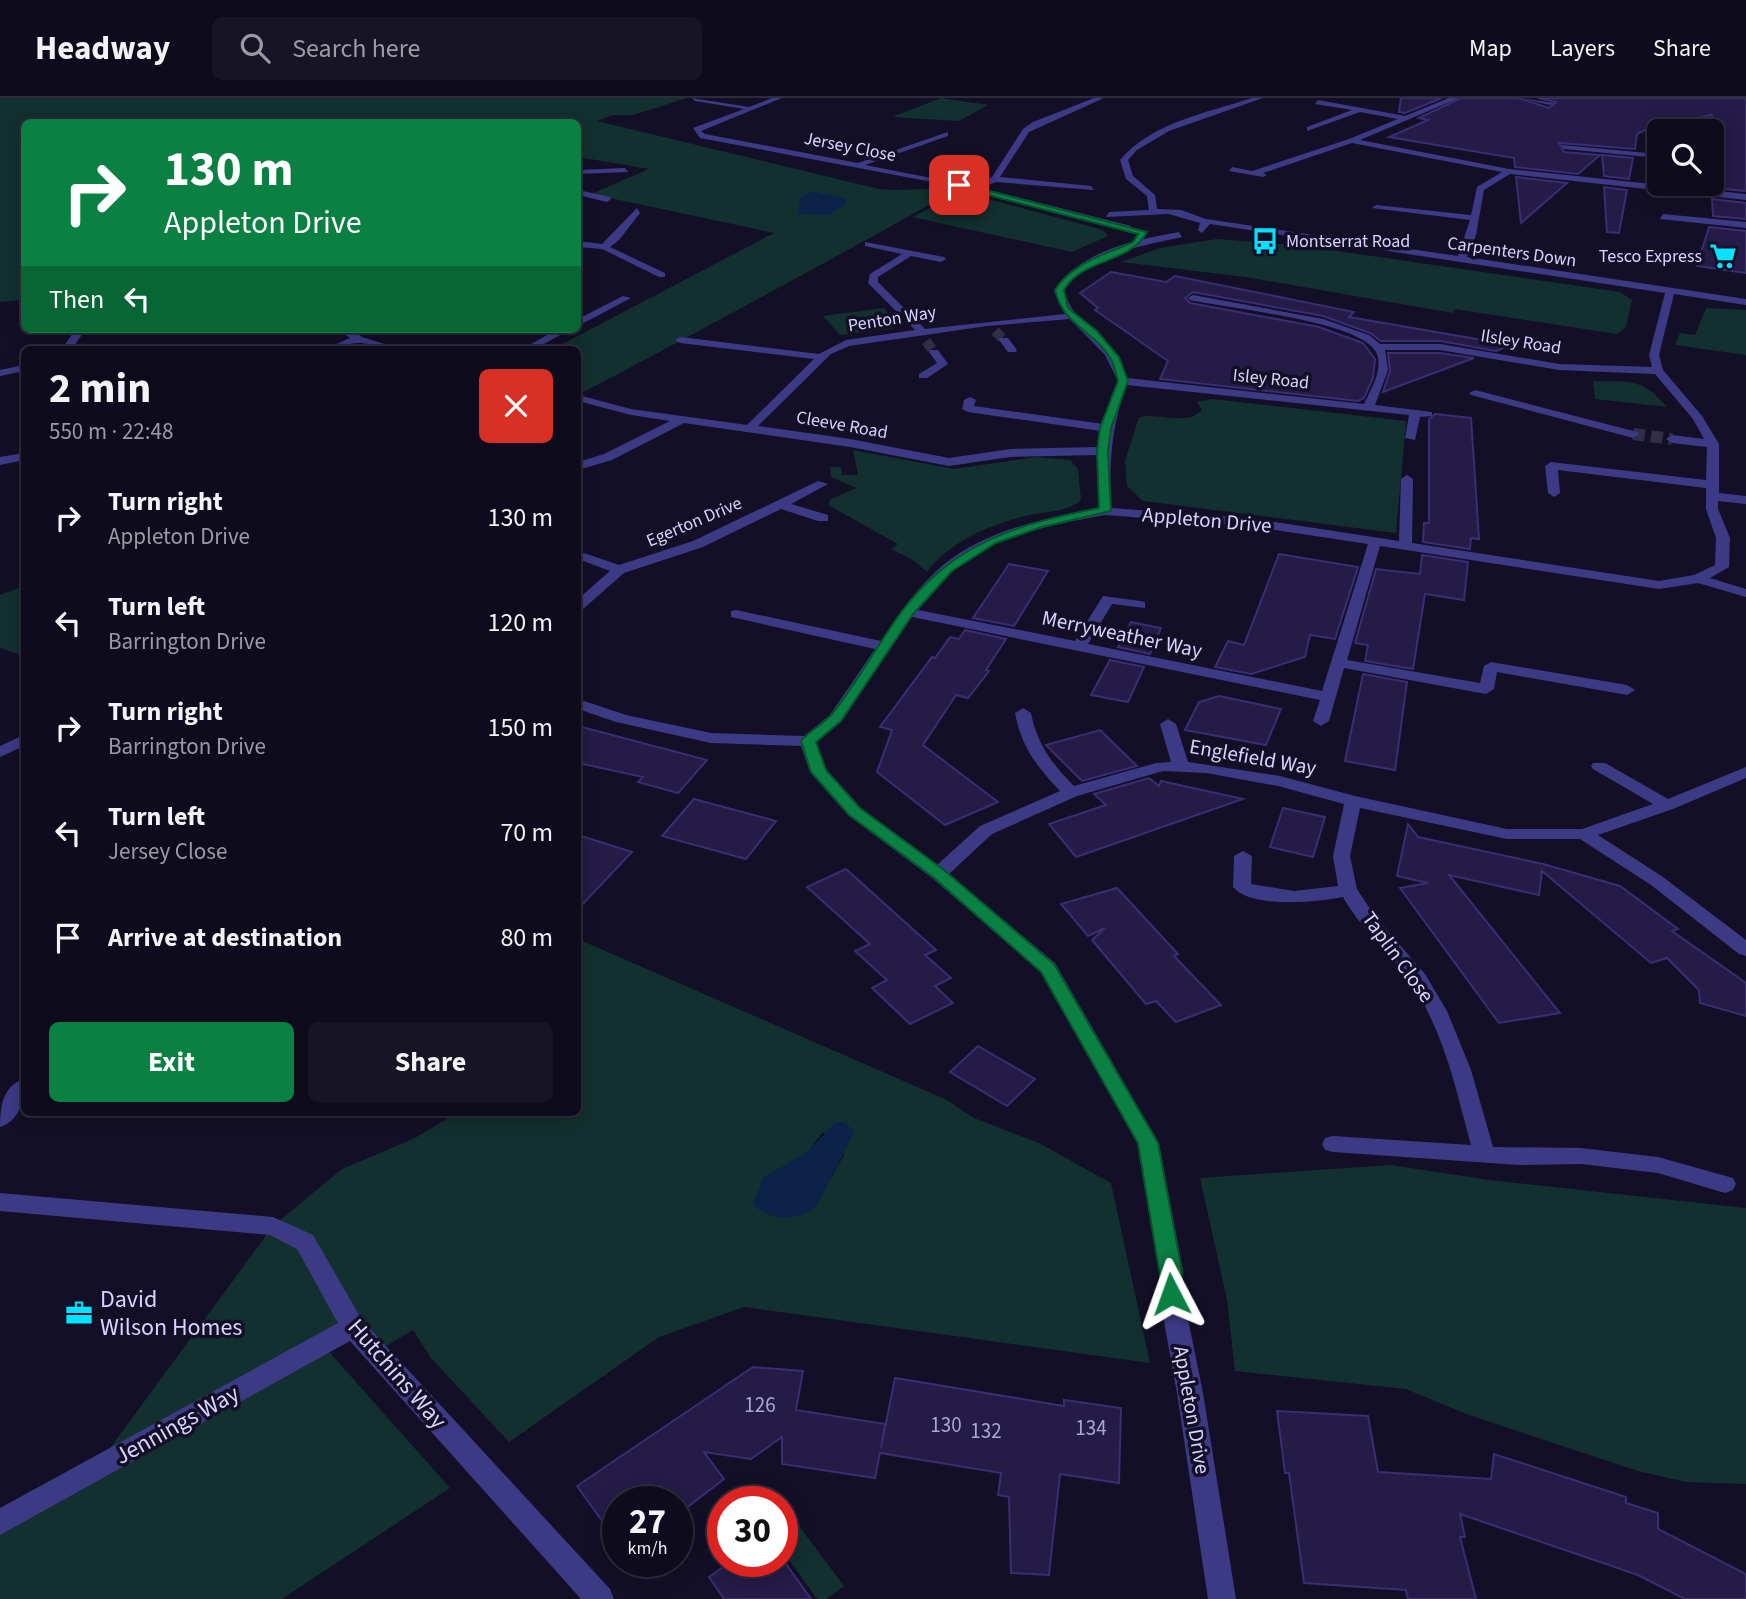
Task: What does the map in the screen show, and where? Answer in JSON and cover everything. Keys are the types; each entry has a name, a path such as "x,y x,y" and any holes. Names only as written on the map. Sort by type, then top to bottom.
{"street":[{"name":"Jersey Close","path":"778,98 696,130 713,138 973,188 1130,228 1125,222 1131,215"},
{"path":"995,180 1026,131 1100,98"},
{"path":"1153,211 1151,195 1129,177 1124,160 1133,148 1174,128 1259,98"},
{"path":"1253,173 1352,141 1455,98"},
{"path":"1524,98 1550,103"},
{"path":"1691,98 1702,100"},
{"path":"695,99 748,108"},
{"path":"1318,102 1405,118"},
{"path":"1310,129 1360,110"},
{"path":"859,164 945,134"},
{"path":"1352,141 1509,171 1647,184"},
{"path":"1564,147 1647,155"},
{"path":"581,165 584,160"},
{"path":"1232,169 1275,177"},
{"path":"581,170 625,170"},
{"path":"1460,261 1472,242 1473,218 1480,189 1509,171"},
{"path":"973,188 995,180 1091,188"},
{"path":"581,193 607,199"},
{"path":"1724,194 1746,197"},
{"path":"1151,198 1203,226"},
{"path":"1377,208 1473,218"},
{"path":"604,247 616,238 637,211"},
{"path":"1131,215 1153,211 1183,213"},
{"name":"Jersey Close","path":"1085,215 1131,215"},
{"path":"1663,218 1729,220 1746,225"},
{"path":"1105,511 1102,451 1105,428 1123,381 1115,359 1093,333 1072,316 1060,300 1059,290 1065,280 1096,259 1136,244 1179,235 1203,226"},
{"name":"Carpenters Down","path":"1203,226 1274,232 1746,302"},
{"path":"1136,244 1143,232 1179,235"},
{"path":"581,244 604,247 662,275"},
{"path":"868,244 941,259"},
{"path":"909,253 880,269 873,276 873,283 923,335"},
{"path":"1670,291 1654,355 1658,371 1698,418 1713,444 1712,509 1723,538 1721,567 1698,579"},
{"path":"1236,305 1253,294"},
{"path":"581,321 626,298"},
{"name":"Ilsley Road","path":"1193,298 1355,332 1378,347 1440,346 1559,367 1658,371"},
{"name":"Penton Way","path":"750,428 772,409 821,357 846,343 1072,316"},
{"path":"348,333 358,339 384,346"},
{"path":"534,346 558,333"},
{"path":"339,346 358,339"},
{"path":"680,340 821,357"},
{"path":"1004,340 1012,350"},
{"path":"1368,407 1382,379 1382,359 1378,347"},
{"path":"923,376 943,364 934,352"},
{"path":"0,373 21,369"},
{"name":"Isley Road","path":"1123,381 1422,413 1410,438"},
{"path":"1475,393 1633,434"},
{"name":"Cleeve Road","path":"581,399 631,412 750,428 949,462 1010,453 1102,451"},
{"path":"970,400 968,410 1105,428"},
{"path":"581,465 608,457 681,420"},
{"path":"1672,439 1713,444"},
{"path":"0,461 21,458"},
{"path":"1554,493 1552,466 1712,491 1746,500"},
{"path":"1405,547 1407,479"},
{"name":"Egerton Drive","path":"581,603 619,570 698,544 822,484"},
{"path":"782,505 823,519"},
{"name":"Appleton Drive","path":"1222,1599 1191,1393 1171,1294 1171,1271 1148,1143 1048,968 938,874 855,812 818,772 808,741 836,718 908,612 947,569 992,541 1039,524 1105,511 1248,522 1659,585 1698,579"},
{"path":"1321,721 1375,542"},
{"path":"581,556 619,570"},
{"path":"1698,579 1746,593"},
{"path":"1079,646 1108,599 1140,605"},
{"name":"Merryweather Way","path":"908,612 1328,697"},
{"path":"736,614 886,647"},
{"path":"1339,663 1486,689 1491,666 1628,690"},
{"path":"581,705 622,719 711,738 808,741"},
{"path":"1023,713 1027,736 1039,760 1071,792"},
{"path":"1168,724 1181,766"},
{"path":"1,751 21,741"},
{"name":"Englefield Way","path":"938,874 986,830 1071,792 1126,775 1181,766 1280,781 1353,801 1507,834 1584,834 1667,806 1744,775"},
{"path":"1599,766 1667,806"},
{"name":"Taplin Close","path":"1353,801 1342,842 1342,875 1348,890 1427,991 1451,1040 1485,1153"},
{"path":"1584,834 1657,881 1746,950"},
{"path":"1243,856 1242,887 1264,895 1320,896 1348,890"},
{"path":"0,1119 21,1091"},
{"path":"1333,1144 1519,1157 1581,1156 1658,1165 1725,1184"},
{"name":"Hutchins Way","path":"0,1202 273,1226 305,1242 353,1327 600,1599"},
{"name":"Jennings Way","path":"0,1522 353,1327"}],"green space":[{"path":"0,98 687,98 633,115 613,115 597,121 879,189 954,191 581,393 581,346 559,346 774,233 591,194 649,169 581,158 581,119 21,119 21,300 0,302"},
{"path":"941,98 988,105 959,121 892,117"},
{"path":"962,192 1103,230 1108,236 1072,252 912,217"},
{"path":"1217,239 1303,246 1620,292 1632,300 1626,327 1617,334 1455,309 1453,313 1245,277 1121,262 1160,248"},
{"path":"884,308 898,324 892,329 840,335 823,316"},
{"path":"1706,308 1746,310 1746,355 1675,345 1680,333 1695,335"},
{"path":"1593,381 1634,383 1650,390 1667,407 1595,399"},
{"path":"1212,399 1406,421 1396,533 1143,501 1127,486 1125,461 1139,417 1188,418 1202,410 1197,402"},
{"path":"853,450 954,469 1036,457 1070,460 1078,469 1081,500 1064,509 1016,519 973,535 948,551 927,572 913,560 891,549 898,544 828,505 831,499 856,488 831,477 830,467 841,467 842,475 858,475"},
{"path":"21,587 21,655 0,648 0,595"},
{"path":"581,940 947,1100 974,1118 1039,1143 1111,1183 1150,1363 744,1307 659,1337 509,1442 431,1358 413,1330 376,1352 353,1327 323,1345 450,1488 282,1599 0,1599 0,1521 94,1470 273,1226 342,1169 413,1139 452,1116 581,1116","holes":["823,1132 844,1155 814,1208 791,1163 808,1151"]},
{"path":"1391,1165 1489,1180 1746,1208 1746,1484 1686,1482 1638,1471 1466,1414 1406,1389 1235,1371 1227,1300 1200,1178"},
{"path":"798,1525 844,1586 826,1599 817,1599 798,1572"}],"water":[{"path":"812,191 846,199 846,205 828,215 798,214 800,197"},
{"path":"836,1122 844,1122 854,1131 813,1209 798,1216 782,1217 766,1213 753,1204 763,1178 808,1151"}],"building":[{"path":"1401,98 1442,98 1405,113 1399,112"},
{"path":"1461,98 1518,98 1549,108 1556,102 1538,98 1746,98 1746,191 1724,189 1724,119 1712,119 1712,115 1693,119 1647,119 1647,129 1637,134 1635,149 1559,143 1564,152 1600,155 1578,174 1515,167 1514,158 1389,137 1428,120 1419,118"},
{"path":"1602,155 1633,158 1629,179 1604,176"},
{"path":"1516,177 1567,183 1521,223"},
{"path":"1604,187 1627,190 1619,233 1607,232"},
{"path":"1712,199 1746,203 1746,219 1713,216"},
{"path":"1709,227 1746,231 1746,273 1697,266"},
{"path":"1111,272 1166,282 1175,276 1354,312 1349,317 1511,345 1496,351 1440,341 1381,341 1370,333 1323,316 1193,292 1185,298 1190,303 1319,327 1363,343 1375,359 1373,378 1364,398 1358,401 1160,379 1168,361 1095,310 1098,308 1080,293"},
{"path":"1388,353 1440,353 1474,358 1383,392 1390,371"},
{"path":"1435,414 1471,418 1479,539 1471,538 1470,549 1423,542 1424,523 1429,523 1429,419"},
{"path":"1279,554 1358,567 1335,639 1310,635 1305,657 1251,674 1215,667 1228,641 1244,645"},
{"path":"1422,555 1468,562 1464,600 1425,594 1413,669 1365,661 1368,645 1355,643 1376,569 1420,574"},
{"path":"1009,564 1048,571 1014,626 973,618"},
{"path":"1131,622 1161,628 1150,654 1118,647"},
{"path":"965,630 1006,639 986,670 989,671 968,698 956,695 923,745 998,802 945,825 877,772 892,730 880,727 932,657 935,658 950,637 959,639"},
{"path":"1110,660 1144,667 1128,702 1091,695"},
{"path":"1363,674 1407,682 1395,770 1345,761"},
{"path":"1219,696 1281,709 1266,745 1185,730 1199,702"},
{"path":"581,727 707,760 678,793 638,782 643,777 581,764"},
{"path":"1100,730 1137,766 1082,781 1046,745"},
{"path":"1149,778 1159,786 1161,781 1243,799 1076,857 1049,824 1106,805 1094,794"},
{"path":"694,799 776,821 746,859 662,836"},
{"path":"1283,808 1325,817 1313,857 1270,847"},
{"path":"1408,824 1418,837 1543,864 1620,886 1678,929 1672,931 1746,983 1746,1016 1700,1003 1699,990 1667,958 1651,963 1542,871 1539,895 1449,875 1560,1013 1499,1023 1400,888 1428,883 1397,876"},
{"path":"581,836 632,852 581,906"},
{"path":"846,869 936,950 925,955 951,978 935,986 953,1003 910,1024 872,988 887,980 855,951 870,944 807,887"},
{"path":"1117,888 1178,954 1174,956 1221,1005 1176,1022 1156,1001 1146,1004 1092,940 1105,928 1088,936 1061,904"},
{"path":"978,1046 1035,1079 1007,1106 950,1072"},
{"path":"753,1367 803,1371 796,1410 885,1424 881,1448 895,1378 1064,1406 1064,1400 1121,1408 1119,1483 1060,1474 1049,1575 1011,1573 1009,1497 998,1495 1001,1473 880,1453 875,1478 782,1464 782,1437 751,1459 704,1452 724,1479 715,1486 707,1486 707,1492 693,1503 693,1486 602,1486 602,1521 577,1486"},
{"path":"1277,1411 1368,1416 1378,1472 1491,1479 1494,1454 1626,1497 1626,1503 1658,1513 1658,1529 1746,1574 1746,1599 1685,1599 1638,1575 1460,1514 1465,1537 1460,1537 1476,1599 1408,1599 1406,1590 1304,1583 1289,1473 1285,1473"},
{"path":"709,1577 795,1577 811,1599 724,1599"}],"tunnel":[{"path":"995,331 1004,340"},
{"path":"926,341 934,352"},
{"path":"1633,434 1672,439"}],"place":[{"name":"Montserrat Road","path":"1265,241"},
{"name":"Tesco Express","path":"1723,256"},
{"name":"David Wilson Homes","path":"79,1313"}],"route":[{"path":"959,185 1106,220 1143,232 1136,244 1096,259 1065,280 1059,290 1064,309 1093,333 1121,369 1123,381 1105,428 1102,451 1105,511 1039,524 992,541 947,569 908,612 836,718 808,741 818,772 855,812 888,834 938,874 1048,968 1148,1143 1171,1271 1171,1294"}]}
